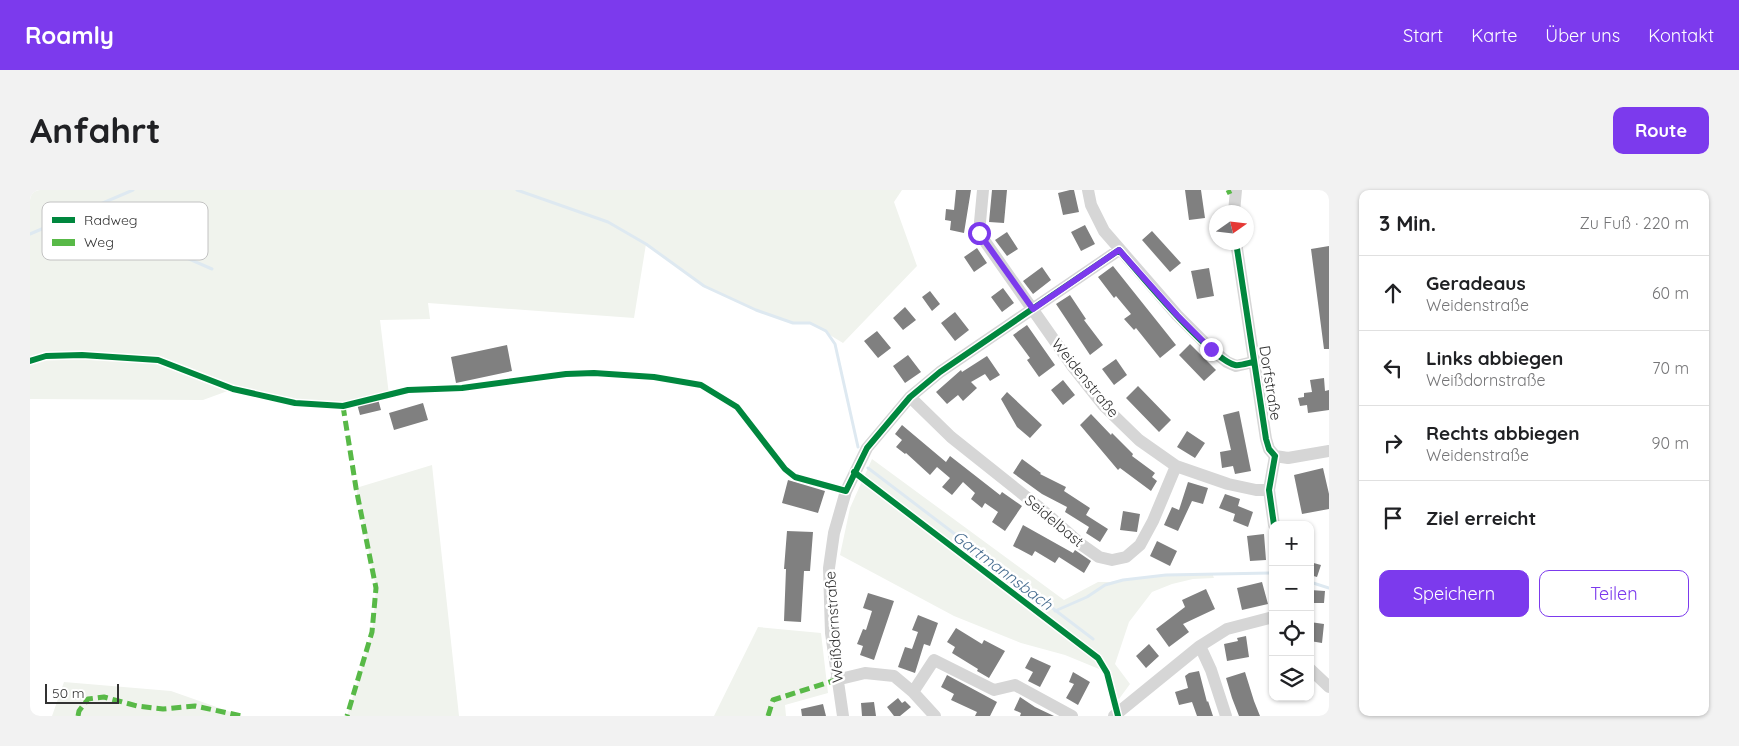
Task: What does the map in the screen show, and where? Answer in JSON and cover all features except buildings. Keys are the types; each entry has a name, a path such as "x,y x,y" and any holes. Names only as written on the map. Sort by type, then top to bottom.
{"street":[{"name":"Weidenstraße","path":"983,190 979,233 1073,367 1104,406 1139,440 1176,466 1228,484 1256,490 1269,490"},
{"path":"1088,190 1091,205 1104,231 1177,315 1227,362 1236,366 1253,362"},
{"path":"1230,190 1232,205"},
{"path":"1234,205 1236,190"},
{"name":"Weißdornstraße","path":"843,716 836,680 831,633 829,568 834,534 846,491 867,448 910,397 940,372 1119,250"},
{"name":"Dorfstraße","path":"1237,250 1266,439 1269,449 1275,456"},
{"name":"Seidelbast","path":"910,397 951,438 1099,557 1112,560 1126,557 1140,546 1153,521 1176,466"},
{"path":"1273,521 1269,490 1275,456 1288,458 1329,450"},
{"path":"1114,716 1200,646 1227,629 1269,618"},
{"path":"1200,646 1211,670 1226,716"},
{"path":"913,692 934,660 994,690 1015,685 1072,716"},
{"path":"836,680 865,673 894,676 913,692 935,716"},
{"path":"1314,673 1329,687"}],"shaded area":[{"path":"38,190 902,190 894,202 917,266 843,343 810,323 793,323 756,310 704,286 646,244 634,318 428,303 430,319 380,320 389,395 343,406 295,403 233,389 203,400 30,399 30,192"},
{"path":"872,459 1064,600 1098,582 1212,573 1214,578 1193,579 1172,584 1152,592 1129,622 1115,664 1130,684 1119,699 1111,692 1104,671 1065,655 1021,643 954,616 840,555 850,508"},
{"path":"432,465 459,716 347,716 372,632 376,588 356,488"},
{"path":"758,627 821,633 828,693 785,705 786,716 714,716"},
{"path":"64,682 171,691 242,716 52,716"}],"waterway":[{"name":"Gartmannsbach","path":"105,202 133,190"},
{"name":"Gartmannsbach","path":"517,190 608,222 646,244 704,286 756,310 793,323 810,323 826,331 835,344 858,447"},
{"name":"Gartmannsbach","path":"30,234 42,229"},
{"path":"191,260 212,269"},
{"name":"Gartmannsbach","path":"868,468 1093,639"},
{"name":"Gartmannsbach","path":"1055,611 1087,597 1105,585 1123,580 1166,575 1269,573"},
{"name":"Gartmannsbach","path":"1314,583 1329,588"}],"marked path":[{"path":"1228,190 1230,194"},
{"path":"343,406 356,488 376,588 372,632 347,716"},
{"path":"768,716 773,700 836,680"},
{"path":"78,716 79,711 88,699 104,697 137,706 163,709 195,706 242,716"}],"cycle path":[{"path":"30,361 46,356 82,355 158,360 233,389 295,403 343,406 408,390 462,388 566,374 594,373 654,377 701,385 737,407 785,469 795,477 846,491 867,448 910,397 940,372 1119,250 1175,314 1209,348 1224,360 1235,365 1253,362"},
{"path":"1237,250 1266,439 1269,449 1275,456"},
{"path":"1273,521 1269,490 1275,456"},
{"path":"854,472 1098,658 1107,673 1118,716"}],"route":[{"path":"979,233 1033,309 1119,250 1177,315 1211,349"}]}
